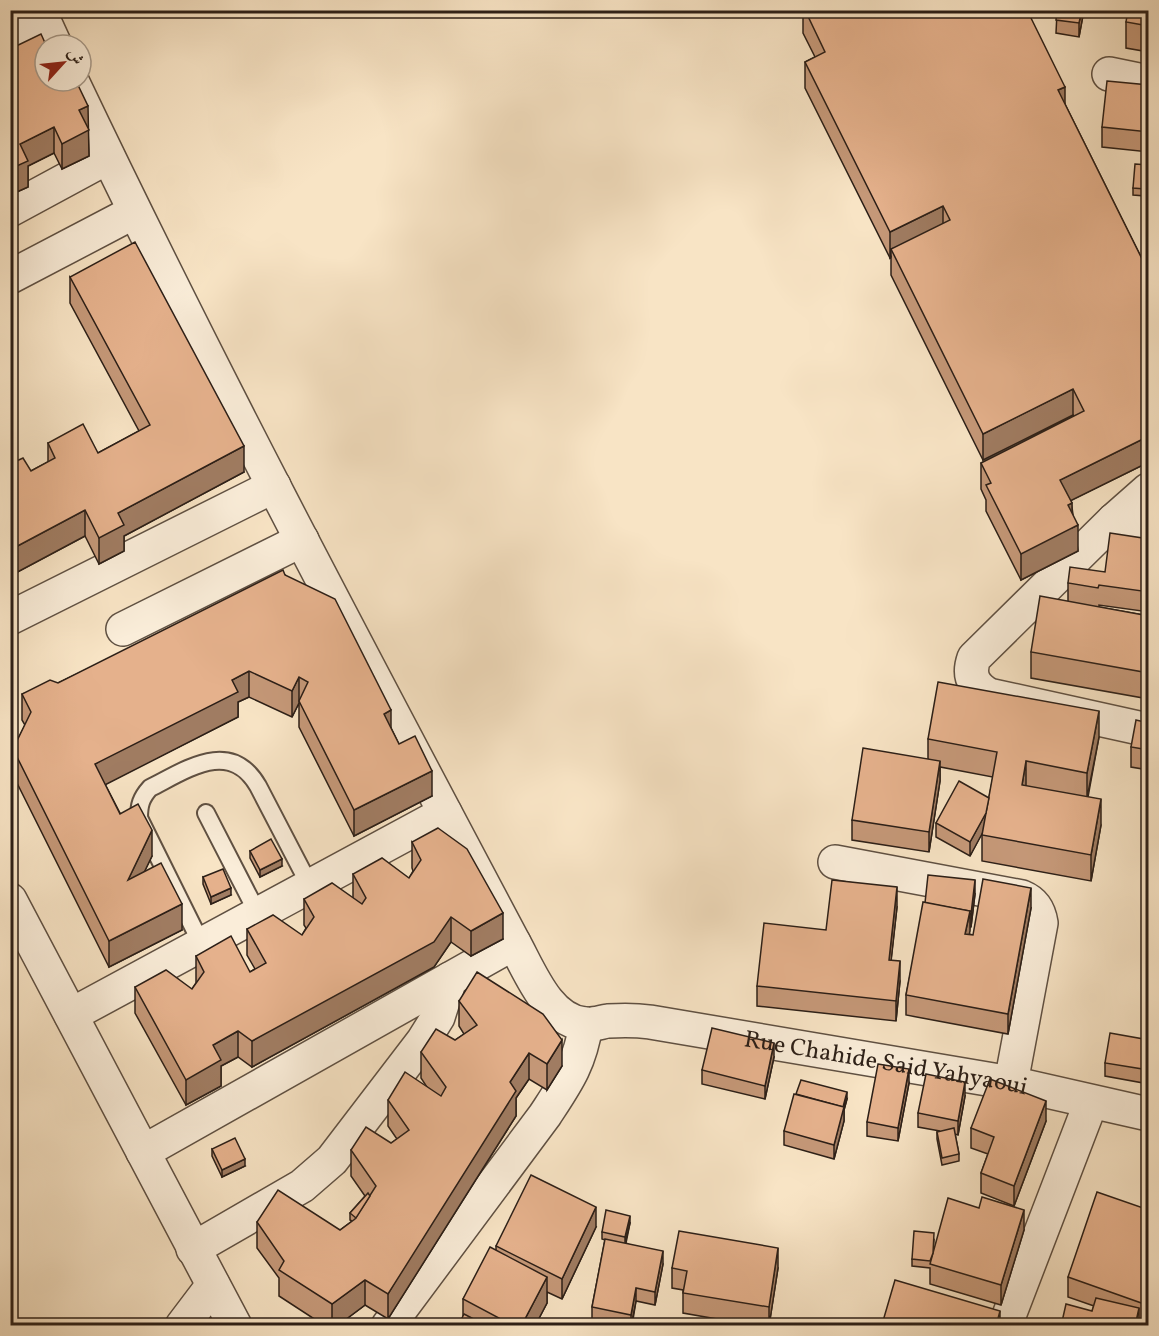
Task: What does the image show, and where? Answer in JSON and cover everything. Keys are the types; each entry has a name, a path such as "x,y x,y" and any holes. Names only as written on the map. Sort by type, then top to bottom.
{"street":[{"path":"10,36 45,25"},
{"path":"1109,74 1149,82"},
{"path":"78,93 134,212 274,486 514,943 541,992 554,1008 570,1020 586,1024 577,1064 562,1089 388,1326"},
{"path":"10,210 108,157"},
{"path":"10,277 134,212"},
{"path":"10,618 274,486"},
{"path":"1149,490 1114,520 975,658 970,669 973,681 979,690 989,695 1149,730"},
{"path":"1114,520 1149,528"},
{"path":"123,629 302,540"},
{"path":"71,1015 446,813"},
{"path":"835,862 1022,897 1030,900 1036,906 1041,923 1011,1083"},
{"path":"10,900 235,1326"},
{"path":"143,1152 514,943"},
{"path":"193,1249 302,1186 332,1160 423,1041 438,1017 450,979"},
{"name":"Rue Chahide Said Yahyaoui","path":"586,1024 620,1020 650,1022 1011,1083 1149,1114"},
{"path":"1005,1326 1091,1102"},
{"path":"182,1326 213,1285"}],"lane":[{"path":"202,945 139,818 139,807 143,796 150,788 211,760 234,762 244,768 258,786 310,886"},
{"path":"206,813 258,914"}],"building":[{"path":"805,10 1027,10 1065,87 1058,90 1149,273 1149,436 1060,480 1072,503 1068,505 1078,525 1021,554 986,485 991,483 981,463 1084,411 1073,389 983,434 891,249 950,220 943,206 890,232 805,62 825,52"},
{"path":"1057,10 1082,10 1079,23 1056,20"},
{"path":"1128,10 1149,10 1149,26 1126,22"},
{"path":"33,38 33,93 82,93 88,106 79,110 89,130 62,144 54,127 20,144 28,161 10,169 10,49"},
{"path":"1107,81 1149,85 1149,132 1102,127"},
{"path":"1135,164 1148,165 1145,189 1133,188"},
{"path":"1149,167 1149,180 1145,179"},
{"path":"135,242 244,446 118,513 124,525 99,538 85,510 10,550 10,464 23,458 31,471 55,458 48,443 83,424 98,453 150,425 70,277"},
{"path":"1110,533 1149,539 1149,592 1068,583 1070,567 1105,572"},
{"path":"283,570 285,575 335,599 391,710 384,714 399,744 415,736 432,771 354,810 299,701 308,682 299,677 292,691 249,671 232,680 238,692 95,764 120,814 138,804 152,830 128,880 161,863 182,904 109,941 13,749 31,712 22,694 50,680 58,683"},
{"path":"1040,596 1149,616 1149,673 1031,652"},
{"path":"938,682 1099,711 1087,773 1026,761 1022,785 1101,799 1091,855 982,835 997,752 928,739"},
{"path":"1136,720 1149,723 1149,750 1131,747"},
{"path":"863,748 940,761 929,832 852,820"},
{"path":"959,781 989,798 986,813 970,842 936,823"},
{"path":"438,828 467,849 503,913 471,931 451,917 434,942 252,1041 238,1031 213,1045 221,1060 186,1080 135,987 166,970 192,989 204,972 196,956 231,936 250,972 266,963 247,929 273,915 302,935 314,917 304,899 332,883 362,904 366,898 353,874 382,858 409,878 421,860 412,842"},
{"path":"271,839 282,859 260,870 250,851"},
{"path":"223,869 231,888 211,897 203,877"},
{"path":"928,875 975,880 971,914 970,911 925,903"},
{"path":"983,879 1031,888 1008,1014 906,995 923,902 970,911 965,934 973,935"},
{"path":"832,880 897,887 889,960 900,961 896,1001 757,986 764,923 826,930"},
{"path":"477,972 543,1014 562,1040 547,1064 529,1053 510,1082 516,1091 388,1294 365,1280 332,1304 279,1270 284,1261 257,1222 278,1190 340,1230 355,1219 376,1186 351,1150 366,1127 391,1143 409,1130 388,1100 405,1072 441,1096 446,1087 421,1052 436,1029 455,1040 477,1025 459,1001"},
{"path":"712,1028 774,1043 765,1086 702,1070"},
{"path":"1110,1033 1149,1040 1149,1070 1105,1063"},
{"path":"878,1064 909,1069 898,1128 867,1122"},
{"path":"926,1074 965,1082 958,1121 918,1113"},
{"path":"990,1079 1046,1101 1014,1186 981,1173 994,1137 971,1128"},
{"path":"801,1080 847,1092 843,1107 796,1094"},
{"path":"794,1094 844,1107 834,1145 784,1131"},
{"path":"954,1128 959,1154 942,1158 937,1132"},
{"path":"235,1138 245,1159 222,1170 212,1149"},
{"path":"531,1175 596,1207 562,1279 496,1246"},
{"path":"1097,1192 1149,1210 1149,1301 1147,1305 1068,1277"},
{"path":"368,1193 370,1196 356,1218 350,1213"},
{"path":"982,1197 1024,1210 1001,1285 930,1264 948,1198 979,1208"},
{"path":"606,1210 630,1216 625,1237 602,1232"},
{"path":"679,1231 778,1248 769,1307 683,1293 687,1271 672,1268"},
{"path":"914,1231 934,1233 933,1253 930,1261 912,1259"},
{"path":"605,1239 663,1251 655,1292 636,1288 631,1315 592,1307"},
{"path":"490,1247 547,1277 525,1319 538,1326 495,1326 499,1318 463,1299"},
{"path":"895,1280 1000,1311 996,1326 900,1326 883,1321"},
{"path":"1096,1298 1139,1308 1135,1326 1061,1326 1066,1304 1092,1311"},
{"path":"464,1314 487,1326 458,1326"}]}
